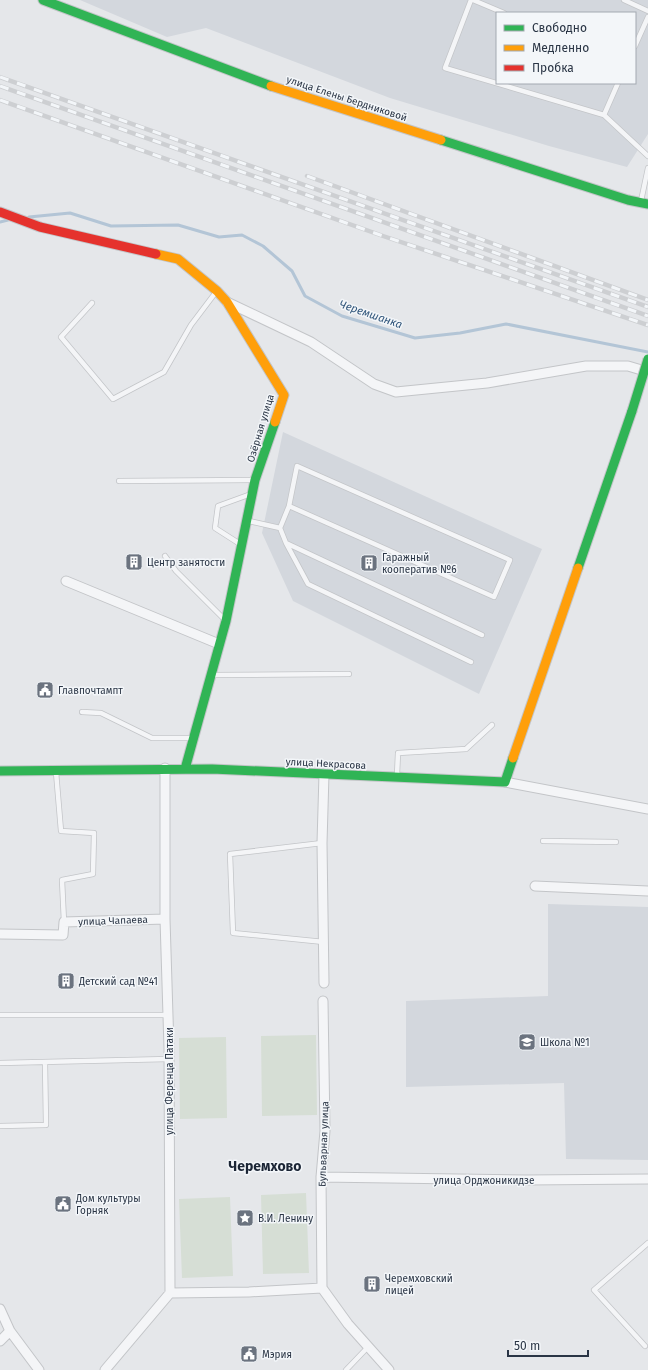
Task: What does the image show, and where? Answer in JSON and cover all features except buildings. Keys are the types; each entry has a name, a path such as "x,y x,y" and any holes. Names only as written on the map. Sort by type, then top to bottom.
{"street":[{"name":"улица Елены Бердниковой","path":"43,0 251,79 628,200 644,203"},
{"name":"Озёрная улица","path":"0,212 40,227 178,259 217,291 227,302 284,394 255,480 226,620 185,769"},
{"path":"227,302 311,342 374,384 396,392 487,383 586,366 628,366 648,372"},
{"path":"505,782 632,412 648,359"},
{"path":"66,582 219,644"},
{"name":"улица Некрасова","path":"0,771 165,768 505,782 648,810"},
{"name":"улица Ференца Патаки","path":"165,768 165,919 169,1060 170,1293"},
{"path":"324,774 322,844 324,983"},
{"path":"535,886 648,891"},
{"name":"улица Чапаева","path":"0,934 63,934 64,922 165,919"},
{"name":"Бульварная улица","path":"322,1288 321,1177 325,1131 323,1001"},
{"name":"улица Орджоникидзе","path":"321,1177 526,1180 648,1178"},
{"path":"105,1370 170,1293 248,1292 322,1288 348,1324 389,1370"},
{"path":"0,1309 10,1331 39,1370"},
{"path":"0,1342 10,1331"}],"lane":[{"path":"496,83 445,68 472,0 502,12"},
{"path":"624,0 648,11"},
{"path":"636,44 648,17"},
{"path":"499,84 604,115 648,156"},
{"path":"604,115 618,84"},
{"path":"644,203 648,168"},
{"path":"92,303 61,337 113,399 164,372 191,325 217,291"},
{"path":"290,506 494,597 510,560 297,466 290,506 280,528 286,543 308,584 471,662"},
{"path":"119,481 255,480"},
{"path":"242,545 215,528 218,506 253,494"},
{"path":"247,520 280,528"},
{"path":"286,543 482,635"},
{"path":"165,556 176,571 226,620"},
{"path":"211,675 349,674"},
{"path":"82,712 101,713 152,738 194,738"},
{"path":"397,777 398,752 466,749 492,725"},
{"path":"56,770 61,831 94,833 93,874 62,880 64,922"},
{"path":"543,841 616,842"},
{"path":"322,844 230,854 232,933 324,942"},
{"path":"0,1015 168,1015"},
{"path":"0,1063 169,1060"},
{"path":"0,1126 46,1125 45,1062"},
{"path":"645,1346 594,1290 648,1243"},
{"path":"346,1370 368,1347"}],"shaded area":[{"path":"80,0 648,0 648,134 627,167 549,146 390,98 206,28 167,37"},
{"path":"283,432 542,549 479,694 293,601 262,533"},
{"name":"Школа №1","path":"548,904 648,907 648,1160 566,1159 564,1083 406,1087 406,1001 548,996"},
{"path":"316,1035 317,1115 262,1116 261,1036"},
{"path":"226,1037 227,1118 180,1119 179,1038"},
{"path":"306,1193 309,1273 263,1274 261,1195"},
{"path":"230,1197 233,1276 182,1278 179,1199"}],"waterway":[{"name":"Черемшанка","path":"29,217 70,213 111,226 178,225 219,237 242,235 263,246 292,271 305,296 342,316 415,338 460,333 506,324 648,352"},
{"name":"Черемшанка","path":"0,222 8,220"}],"railway":[{"path":"0,77 648,307"},
{"path":"0,86 648,316"},
{"path":"0,100 383,236 648,325"},
{"path":"307,176 648,300"}],"traffic: fast":[{"path":"43,0 271,86"},
{"path":"441,140 628,200 648,204"},
{"path":"632,411 648,359"},
{"path":"578,568 632,411"},
{"path":"185,769 226,621 255,480 275,422"},
{"path":"0,771 212,769 505,782 513,758"}],"traffic: slow":[{"path":"271,86 441,140"},
{"path":"156,254 178,259 217,291 227,302 284,395 275,422"},
{"path":"513,758 578,568"}],"traffic: jam":[{"path":"0,212 40,227 156,254"}],"place":[{"name":"Центр занятости","path":"134,562"},
{"name":"Гаражный кооператив №6","path":"369,563"},
{"name":"Главпочтампт","path":"45,690"},
{"name":"Детский сад №41","path":"66,981"},
{"name":"Школа №1","path":"527,1042"},
{"name":"Дом культуры Горняк","path":"63,1204"},
{"name":"В.И. Ленину","path":"245,1218"},
{"name":"Черемховский лицей","path":"372,1284"},
{"name":"Мэрия","path":"249,1354"}],"district":[{"name":"Черемхово","path":"265,1166"}]}
